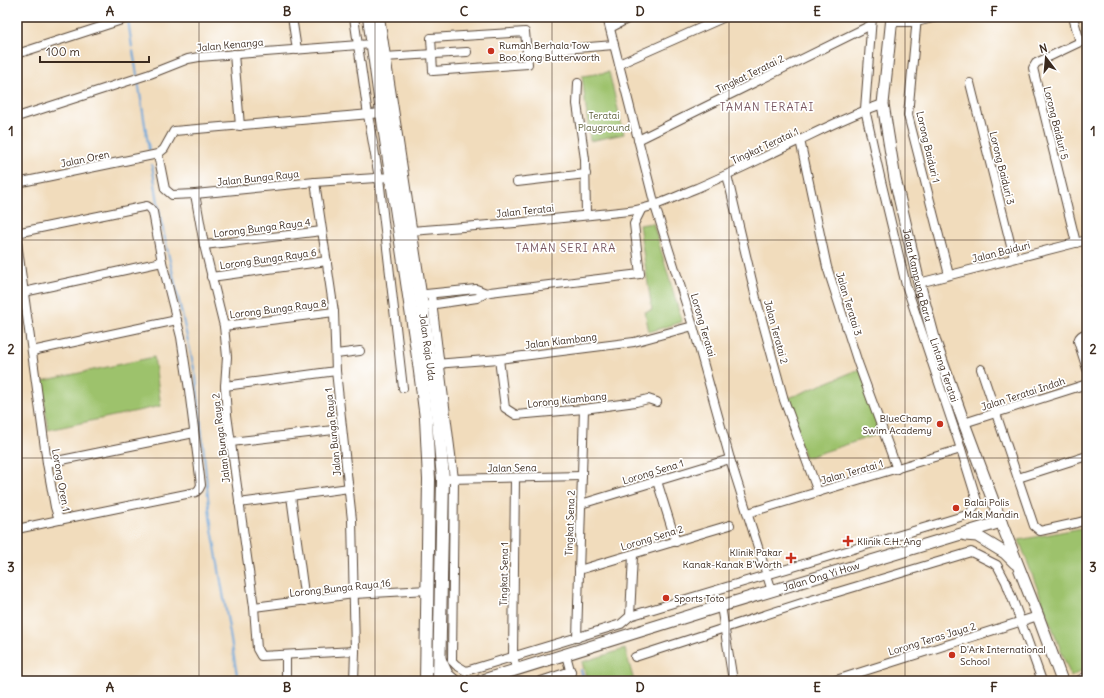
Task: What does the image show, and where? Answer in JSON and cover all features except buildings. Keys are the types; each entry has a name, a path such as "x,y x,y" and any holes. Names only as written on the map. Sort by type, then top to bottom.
{"main road":[{"name":"Jalan Raja Uda","path":"368,17 419,364 432,421 449,479 439,681"},
{"name":"Jalan Raja Uda","path":"378,17 411,231 427,300 435,364 429,480 426,681"},
{"name":"Jalan Kampung Baru","path":"892,19 883,104 895,179 919,283 936,342 1001,522"},
{"name":"Jalan Ong Yi How","path":"480,681 721,606 1001,522"},
{"path":"1001,522 1062,681"},
{"path":"960,535 978,536 1005,553 1018,567"},
{"path":"439,659 447,675 454,681"}],"street":[{"path":"17,54 131,17"},
{"path":"292,17 298,50"},
{"path":"354,17 368,115 379,178 403,388"},
{"name":"Lorong Teratai","path":"607,17 655,206 693,326 730,459 772,591"},
{"path":"610,28 631,17"},
{"path":"619,64 725,17"},
{"path":"892,19 937,17"},
{"path":"1073,17 1083,42"},
{"name":"Lorong Baiduri 1","path":"917,19 908,115 949,275"},
{"name":"Lintang Teratai","path":"872,21 865,109 906,285 961,449"},
{"name":"Tingkat Teratai 2","path":"638,140 872,21"},
{"path":"526,32 528,64 433,71 432,55 431,38 526,32"},
{"name":"Lorong Baiduri 5","path":"1076,243 1033,68 1036,63 1083,42"},
{"name":"Jalan Kenanga","path":"17,118 150,74 188,59 234,54 372,44"},
{"path":"527,52 614,45"},
{"path":"384,57 467,52"},
{"path":"234,54 240,126"},
{"path":"578,83 577,104 586,159 586,215"},
{"name":"Lorong Baiduri 3","path":"970,83 1014,258"},
{"name":"Tingkat Teratai 1","path":"655,206 727,175 865,109 883,104"},
{"path":"158,154 164,149 174,131 382,114"},
{"name":"Jalan Teratai 3","path":"800,140 828,267 858,363 897,468"},
{"name":"Jalan Bunga Raya","path":"158,154 165,189 172,195 315,182 391,177"},
{"name":"Jalan Oren","path":"17,183 158,154"},
{"path":"517,182 586,174"},
{"name":"Jalan Teratai 2","path":"727,175 756,298 784,400 818,492"},
{"name":"Jalan Bunga Raya 1","path":"315,182 334,312 336,371 352,520 355,651 354,681"},
{"name":"Jalan Bunga Raya 2","path":"195,194 204,245 224,326 227,415 254,607 256,649 261,656 286,655"},
{"path":"17,237 21,232 147,206 150,208 153,212 162,262 181,337 189,390 194,433 47,463"},
{"name":"Jalan Teratai","path":"411,231 515,223 641,210 655,206"},
{"path":"427,300 477,298 486,293 640,274 634,224 641,210"},
{"name":"Lorong Bunga Raya 4","path":"204,245 322,231"},
{"name":"Jalan Baiduri","path":"919,283 1087,240"},
{"name":"Lorong Oren 1","path":"17,242 47,463 55,507 59,520 196,492 201,485 194,433"},
{"name":"Lorong Bunga Raya 6","path":"212,277 327,261"},
{"path":"24,292 162,262"},
{"name":"Lorong Bunga Raya 8","path":"224,326 334,312"},
{"path":"32,352 177,320"},
{"name":"Jalan Kiambang","path":"435,364 498,359 634,342 693,326"},
{"path":"1087,333 1079,337 1078,341 1087,369"},
{"path":"336,354 360,351"},
{"name":"Lorong Kiambang","path":"498,359 505,408 516,415 584,409 648,399 657,402"},
{"name":"Jalan Raja Uda","path":"435,364 449,479 452,661"},
{"path":"981,369 1034,526 1040,531 1087,520"},
{"path":"225,386 336,371"},
{"name":"Jalan Teratai Indah","path":"964,423 1087,384"},
{"name":"Tingkat Sena 2","path":"577,638 584,409"},
{"path":"231,442 342,430"},
{"name":"Jalan Teratai 1","path":"748,514 961,449"},
{"name":"Jalan Ong Yi How","path":"452,661 466,672 621,624 630,616 970,514 977,501 961,449"},
{"path":"1018,478 1087,456"},
{"name":"Lorong Sena 1","path":"581,504 730,459"},
{"name":"Jalan Sena","path":"449,479 582,476"},
{"name":"Tingkat Sena 1","path":"515,478 513,657 517,670"},
{"path":"657,481 676,542"},
{"path":"239,503 349,488"},
{"path":"291,496 305,601"},
{"path":"17,529 59,520"},
{"name":"Lorong Sena 2","path":"579,570 730,525"},
{"name":"Jalan Ong Yi How","path":"635,657 808,601 972,552 997,565 1006,582 1022,622 1042,681"},
{"path":"630,616 633,555"},
{"name":"Lorong Bunga Raya 16","path":"254,607 354,594 428,590"},
{"path":"721,606 733,681"},
{"name":"Lorong Teras Jaya 2","path":"833,681 1038,616"},
{"path":"621,624 624,636"},
{"path":"286,681 286,655 355,651"},
{"path":"566,655 573,681"},
{"path":"541,681 571,671"},
{"path":"1079,681 1087,676"}],"green space":[{"name":"Teratai Playground","path":"609,72 624,134 590,141 582,76"},
{"path":"653,223 682,322 649,332 645,312 652,310 639,225"},
{"path":"154,357 161,406 48,430 42,381"},
{"path":"860,369 882,433 805,458 784,400"},
{"path":"1087,527 1087,667 1071,677 1019,540"},
{"path":"625,649 634,681 587,681 582,662"}],"waterway":[{"path":"128,20 132,47"},
{"path":"133,51 137,75"},
{"path":"138,81 149,150"},
{"path":"152,165 161,221 196,377 210,517 238,681"},
{"path":"581,670 584,681"}],"place":[{"name":"Rumah Berhala Tow Boo Kong Butterworth","path":"491,51"},
{"name":"BlueChamp Swim Academy","path":"940,424"},
{"name":"Balai Polis Mak Mandin","path":"956,508"},
{"name":"Klinik C.H. Ang","path":"848,541"},
{"name":"Klinik Pakar Kanak-Kanak B'Worth","path":"791,558"},
{"name":"Sports Toto","path":"666,598"},
{"name":"D'Ark International School","path":"952,655"}],"district":[{"name":"TAMAN TERATAI","path":"767,107"},
{"name":"TAMAN SERI ARA","path":"566,248"}]}
